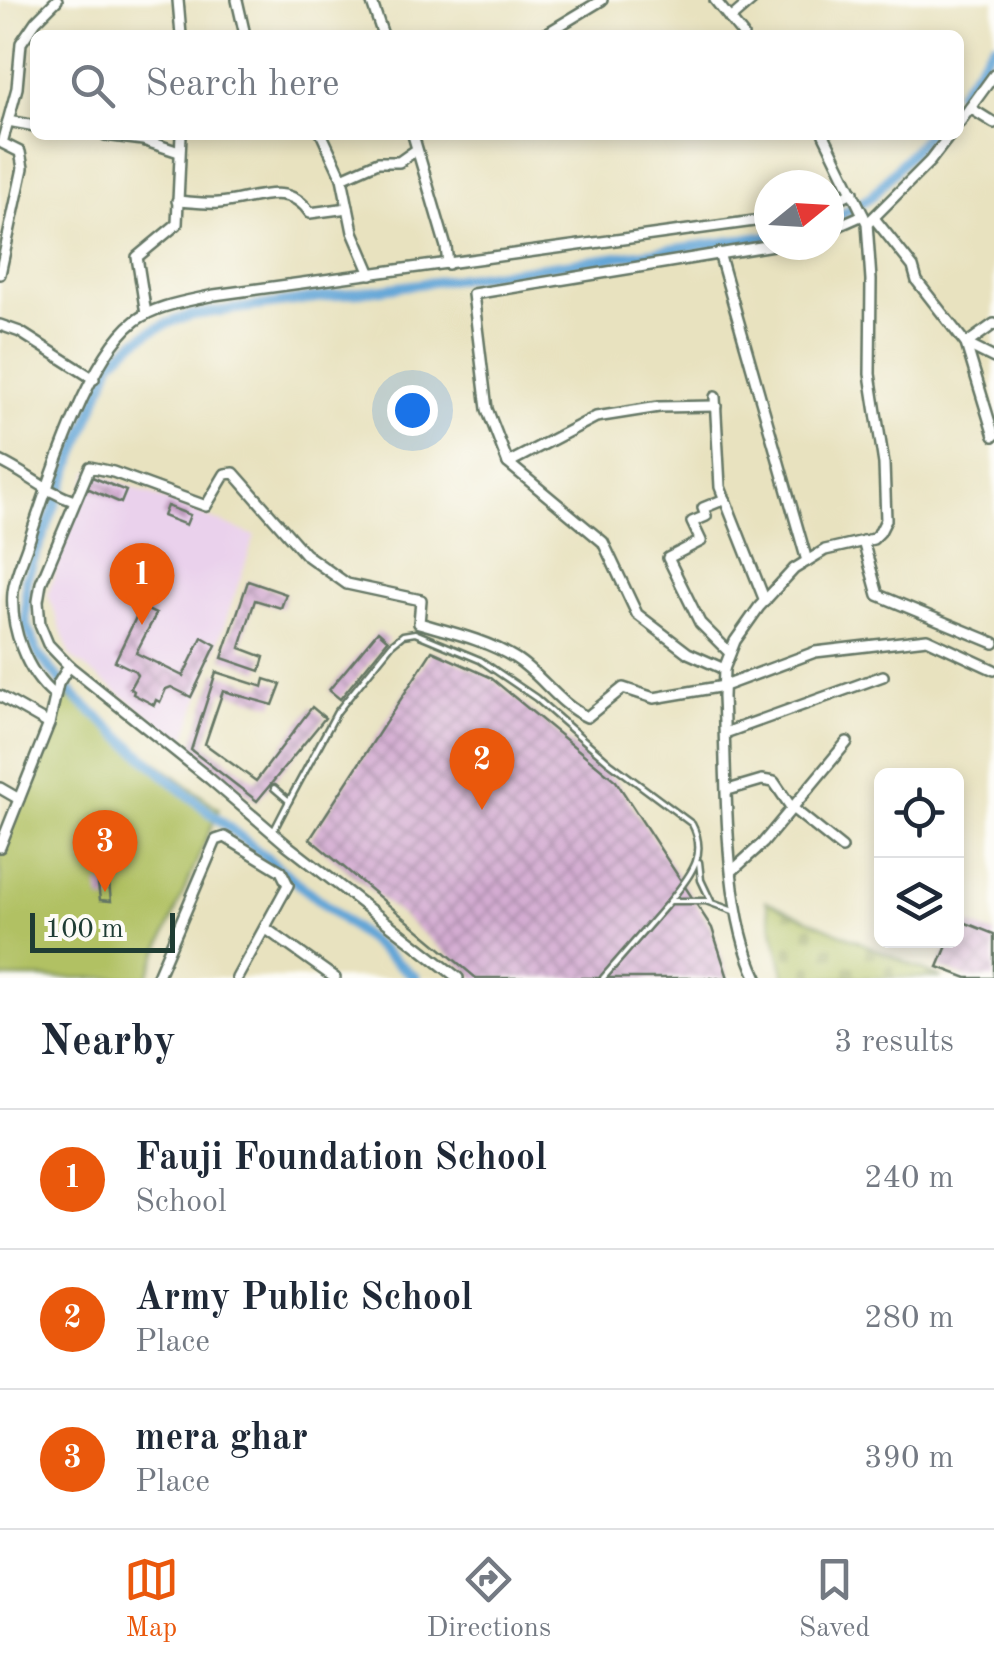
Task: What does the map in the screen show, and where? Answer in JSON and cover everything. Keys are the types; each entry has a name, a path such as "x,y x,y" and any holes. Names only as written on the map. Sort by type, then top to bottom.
{"street":[{"path":"0,274 23,168 20,152 2,143 14,100 21,43 57,0"},
{"path":"178,0 181,30"},
{"path":"237,0 244,30"},
{"path":"370,0 381,30"},
{"path":"552,30 602,0"},
{"path":"715,0 739,30"},
{"path":"730,20 752,0"},
{"path":"964,116 994,75"},
{"path":"0,96 14,100"},
{"path":"970,108 994,122"},
{"path":"8,121 30,125"},
{"path":"144,140 179,152"},
{"path":"146,314 137,257 177,224 180,140"},
{"path":"324,140 342,178 353,232 371,274"},
{"path":"415,140 448,264"},
{"path":"827,140 841,174 862,209 913,266 917,281 966,344 994,436"},
{"path":"844,220 930,162 946,140"},
{"path":"342,178 378,162 399,162 416,150"},
{"path":"177,201 220,203 262,194 290,194 303,202 310,213 348,208"},
{"path":"844,206 862,209"},
{"path":"757,978 743,951 732,871 724,669 734,641 794,569 825,550 873,539 880,532 887,507 870,374 871,280 862,209"},
{"path":"56,690 38,682 29,667 14,613 13,590 94,379 123,332 146,314 214,296 754,221"},
{"path":"724,669 688,653 637,614 602,542 508,463 487,409 473,294 754,248"},
{"path":"719,253 807,562"},
{"path":"966,344 994,324"},
{"path":"0,325 20,332 94,379"},
{"path":"966,344 994,358"},
{"path":"508,463 596,416 715,402 720,487 765,602"},
{"path":"0,461 24,472 51,493 71,500"},
{"path":"458,978 272,833 210,778 67,670 48,644 40,626 41,583 71,500 90,467 206,506 225,474 234,473 305,554 347,584 421,600 419,623 516,658 574,711 587,717 623,688 654,698 724,686 815,652 927,639 994,670"},
{"path":"725,499 703,508 706,516 692,522 701,541 668,558 700,623 730,653"},
{"path":"863,541 878,595 994,642"},
{"path":"0,847 49,724 56,690 67,670"},
{"path":"725,733 883,676"},
{"path":"0,696 49,724"},
{"path":"732,871 763,843 847,742"},
{"path":"728,790 768,779 774,782 791,807 842,848"},
{"path":"0,788 19,799"},
{"path":"158,978 216,840 225,836 286,878 288,885 236,978"},
{"path":"265,928 335,978"}],"lane":[{"path":"272,833 337,712 392,644 416,633 480,660 536,698 609,762 683,815 698,834 701,880 713,904"},
{"path":"274,788 290,801"},
{"path":"602,978 670,901 699,858"},
{"path":"670,901 713,904 737,912"}],"shaded area":[{"path":"89,470 255,536 184,742 71,657 48,594"}],"green space":[{"path":"64,694 219,809 147,978 0,978 0,853"},
{"path":"766,901 942,978 785,978"}],"building":[{"path":"92,477 126,491 121,503 87,488"},
{"path":"167,506 190,515 186,525 163,516"},
{"path":"248,581 286,594 281,608 255,600 240,648 264,657 260,671 222,658"},
{"path":"141,607 156,614 136,653 183,676 202,637 216,645 191,697 171,687 154,705 133,694 130,688 137,675 135,671 115,661"},
{"path":"378,631 388,640 340,699 329,690"},
{"path":"432,651 490,677 616,781 712,928 728,978 476,978 310,839"},
{"path":"216,672 263,687 265,679 281,684 273,705 223,691 205,744 256,781 312,707 325,718 257,801 191,750"},
{"path":"109,883 111,901 100,900 98,884"},
{"path":"964,922 994,934 994,978 967,978 938,967 946,948 964,948"}],"waterway":[{"path":"964,85 994,45"},
{"path":"844,213 871,197 922,140"},
{"path":"416,978 177,786 76,698 39,656 26,625 26,579 112,361 149,333 192,315 754,238"}],"place":[{"name":"Fauji Foundation School","path":"142,625"},
{"name":"Army Public School","path":"482,810"},
{"name":"mera ghar","path":"105,892"}]}
